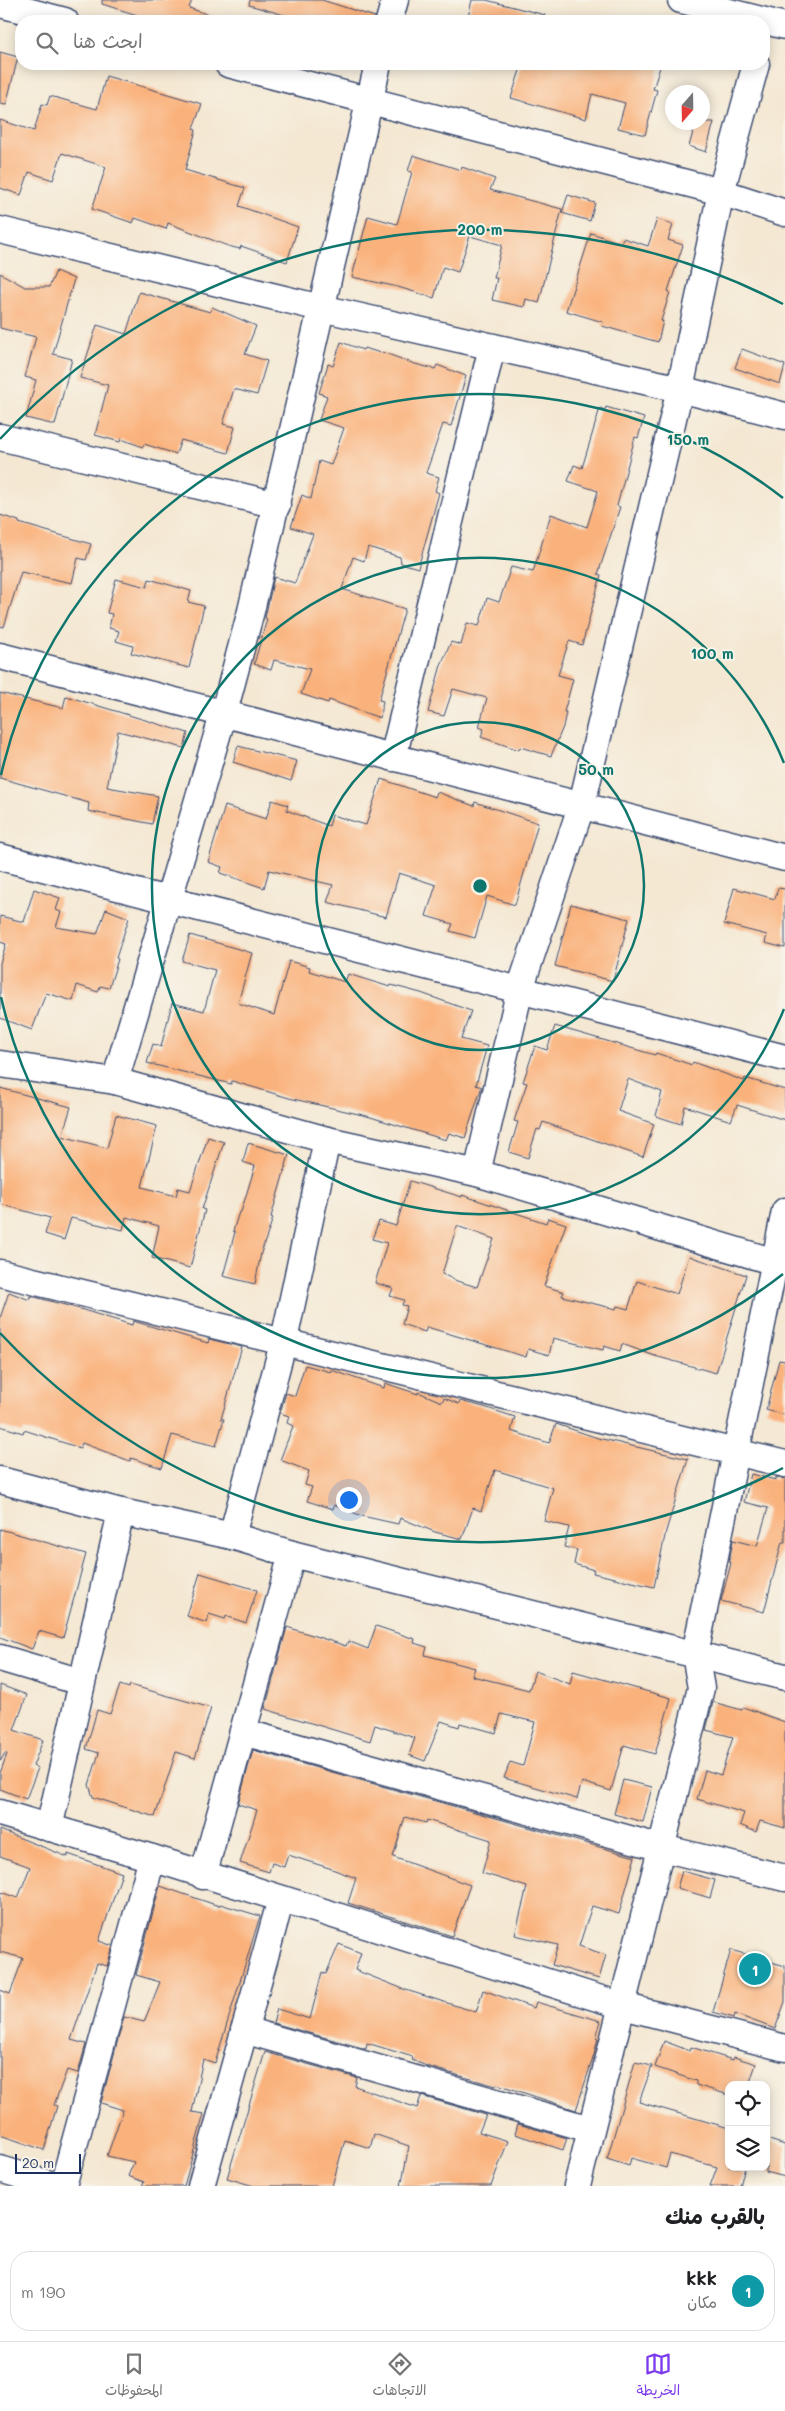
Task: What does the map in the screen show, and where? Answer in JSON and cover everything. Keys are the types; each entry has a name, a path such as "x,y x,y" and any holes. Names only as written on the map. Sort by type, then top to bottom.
{"street":[{"path":"391,15 395,0"},
{"path":"681,0 732,15"},
{"path":"0,4 42,15"},
{"path":"252,70 721,192 785,213"},
{"path":"115,1081 224,712 277,505 376,70"},
{"path":"477,1173 520,989 582,804 680,389 721,192 754,70"},
{"path":"0,230 321,308 680,389 785,416"},
{"path":"393,758 492,347"},
{"path":"0,437 277,505"},
{"path":"0,656 224,712 393,758 582,804 785,858"},
{"path":"0,857 785,1058"},
{"path":"0,1064 115,1081 327,1140 477,1173 779,1263"},
{"path":"232,1536 284,1340 327,1140"},
{"path":"577,2186 701,1688 694,1654 735,1450 779,1263 785,1210"},
{"path":"0,1273 284,1340 735,1450 785,1464"},
{"path":"0,1480 121,1512 232,1536 292,1554 785,1677"},
{"path":"49,1828 80,1682 121,1512"},
{"path":"204,1876 292,1554"},
{"path":"0,1658 80,1682"},
{"path":"242,1732 662,1848 785,1878"},
{"path":"0,1813 152,1858 204,1876 623,2006 785,2048"},
{"path":"63,2186 152,1858"},
{"path":"201,2186 281,1899"},
{"path":"244,2030 590,2129"},
{"path":"0,2169 56,2186"}],"building":[{"path":"102,0 192,0 189,8 209,15 137,15 102,4"},
{"path":"250,0 322,0 369,15 284,15 249,5"},
{"path":"472,0 486,0 545,15 468,15"},
{"path":"0,52 15,56 15,69 6,105 0,104"},
{"path":"520,70 659,70 653,89 657,90 645,135 618,128 625,103 592,94 586,119 511,98"},
{"path":"106,76 202,104 193,129 196,130 185,170 245,188 239,206 298,227 287,262 241,246 240,249 228,246 168,223 166,229 135,218 133,223 92,209 106,167 62,153 53,180 29,172 21,195 0,188 0,120 34,131 42,104 47,105 50,96 97,109"},
{"path":"710,122 714,122 706,152 689,146 694,130 710,130"},
{"path":"413,155 461,170 462,167 495,179 490,190 562,209 539,303 526,299 524,307 492,300 497,278 494,278 502,245 470,236 458,272 443,267 434,298 398,287 352,277 368,216 397,224 412,172 408,171"},
{"path":"568,195 595,203 590,221 562,213"},
{"path":"657,219 673,225 668,240 683,245 668,291 670,292 661,321 663,321 658,342 602,326 603,322 566,311 591,233 621,243 623,238 648,246"},
{"path":"56,271 74,279 53,354 72,359 55,425 26,418 36,380 25,377 36,337 0,328 0,273 25,287 49,287"},
{"path":"139,292 210,312 212,307 256,326 245,354 267,361 257,395 234,389 223,424 235,427 228,453 181,440 176,454 144,444 143,447 121,439 120,442 95,435 108,385 80,378 97,325 126,334"},
{"path":"341,342 363,350 364,348 382,352 435,369 437,365 466,376 451,426 443,424 426,473 439,477 435,491 439,493 418,568 401,563 400,557 368,547 364,561 353,557 342,589 405,609 379,700 383,701 380,718 329,700 328,703 301,694 310,669 274,660 271,670 254,664 267,619 265,618 274,577 295,583 313,534 291,527 302,495 311,499 319,461 331,465 344,428 319,420 327,396 319,393 328,364 333,366"},
{"path":"742,349 785,365 780,384 735,368"},
{"path":"606,407 644,418 638,438 635,437 617,506 620,507 598,574 601,575 582,645 569,641 558,675 573,679 564,712 566,712 563,727 551,756 520,747 519,750 481,737 484,729 479,727 487,698 453,689 444,716 428,712 441,665 451,642 461,645 467,623 479,626 487,598 499,602 511,567 533,572 551,514 587,527 598,491 568,481 574,465 582,468 600,408 605,410"},
{"path":"0,515 19,521 19,523 91,544 86,560 78,558 72,583 21,572 4,627 0,626"},
{"path":"116,579 147,587 149,579 191,591 188,602 204,606 189,668 131,653 133,646 116,641 119,631 109,628 112,614 107,613"},
{"path":"0,693 63,708 66,696 188,733 184,748 118,731 107,787 158,796 152,824 88,811 89,803 0,778"},
{"path":"238,746 297,761 291,781 233,762"},
{"path":"381,779 435,797 437,792 474,806 475,802 538,823 515,905 487,896 475,938 450,931 453,924 426,916 436,885 399,873 386,917 327,902 333,885 269,870 264,888 220,873 222,867 208,862 225,806 266,819 272,800 288,805 286,810 329,826 332,815 366,825"},
{"path":"734,888 775,899 778,888 785,889 785,948 765,943 767,935 724,924"},
{"path":"34,889 60,898 56,910 61,912 56,927 97,934 106,909 129,918 116,958 118,959 109,988 100,986 98,992 77,985 73,1001 46,993 32,1030 0,1018 0,963 6,944 0,942 0,916 24,922"},
{"path":"571,904 629,919 613,981 555,966"},
{"path":"190,935 252,953 238,1003 274,1015 289,961 310,967 309,971 345,982 348,974 390,987 391,985 421,993 471,1011 461,1039 487,1046 476,1085 482,1087 465,1138 449,1133 446,1140 367,1116 289,1098 232,1081 231,1084 147,1063 153,1044 161,1047 172,1003 204,1011 215,970 182,961"},
{"path":"555,1026 655,1055 656,1053 692,1065 693,1062 744,1081 745,1078 785,1090 785,1120 737,1105 731,1121 685,1106 681,1124 656,1116 662,1092 628,1079 618,1111 654,1124 643,1157 543,1122 540,1130 537,1129 528,1158 509,1152 518,1122 514,1121 527,1083 523,1082 535,1046 547,1050"},
{"path":"0,1088 71,1107 62,1136 107,1148 116,1115 157,1126 142,1187 176,1196 178,1188 190,1191 208,1137 224,1142 202,1209 205,1210 190,1268 152,1258 159,1226 126,1217 123,1230 71,1218 64,1240 45,1234 50,1218 0,1204"},
{"path":"248,1143 289,1155 271,1217 273,1218 261,1253 255,1284 223,1276 235,1232 233,1231 255,1166 243,1162"},
{"path":"410,1181 462,1197 462,1195 546,1223 548,1218 566,1224 544,1286 564,1292 562,1296 616,1309 617,1306 628,1309 637,1281 677,1294 689,1256 746,1275 716,1373 655,1356 622,1344 620,1351 604,1346 603,1350 553,1338 549,1355 528,1349 526,1357 427,1327 425,1332 402,1324 407,1306 402,1305 404,1300 390,1296 393,1288 375,1283 387,1243 372,1239 379,1221 396,1226","holes":["457,1226 494,1239 477,1287 442,1274"]},
{"path":"9,1292 30,1300 31,1296 132,1325 133,1321 208,1343 209,1339 242,1347 221,1419 224,1419 216,1446 172,1435 162,1468 131,1458 130,1461 82,1443 80,1448 24,1430 23,1433 0,1426 0,1318"},
{"path":"779,1360 785,1361 785,1415 766,1410"},
{"path":"305,1365 331,1372 331,1370 384,1388 385,1383 418,1394 418,1392 442,1402 444,1398 459,1404 460,1401 484,1407 515,1417 511,1431 549,1443 556,1424 598,1438 688,1459 666,1531 654,1587 593,1573 594,1570 574,1564 577,1550 564,1547 569,1527 544,1521 553,1488 495,1470 481,1511 473,1508 462,1539 435,1532 400,1518 398,1524 362,1516 334,1505 333,1509 307,1501 312,1487 305,1485 309,1471 280,1460 293,1426 287,1423 289,1416 280,1413 286,1393 295,1396"},
{"path":"751,1474 776,1480 776,1477 785,1479 785,1542 782,1542 764,1612 721,1601 731,1563 729,1562 733,1540 757,1546 768,1508 744,1502"},
{"path":"0,1529 86,1554 63,1638 39,1631 32,1649 0,1637"},
{"path":"200,1573 257,1590 246,1623 226,1616 225,1619 209,1614 207,1623 187,1616"},
{"path":"376,1626 415,1639 414,1643 427,1647 425,1655 475,1668 472,1676 529,1690 535,1671 570,1684 573,1671 671,1698 655,1754 624,1745 611,1791 582,1782 577,1799 504,1778 510,1762 523,1766 535,1722 501,1714 496,1733 460,1723 459,1727 441,1721 425,1761 409,1755 415,1738 375,1725 370,1741 265,1709 287,1627 346,1646 348,1641 368,1649"},
{"path":"0,1685 27,1695 14,1730 43,1740 33,1766 38,1768 26,1799 0,1789 0,1773 7,1754 5,1753 0,1762"},
{"path":"120,1685 129,1688 130,1685 211,1708 195,1758 176,1752 155,1817 93,1797 89,1785 99,1753 86,1749 97,1710 110,1714"},
{"path":"713,1702 742,1710 743,1707 785,1722 785,1828 760,1821 756,1832 740,1825 744,1813 697,1799 705,1770 721,1775 733,1737 706,1730"},
{"path":"253,1750 635,1857 619,1914 592,1906 579,1946 606,1955 599,1979 552,1965 558,1945 515,1935 527,1887 482,1873 491,1840 427,1820 426,1823 405,1817 393,1857 470,1885 452,1936 348,1903 356,1878 329,1868 288,1855 284,1867 272,1863 269,1872 240,1863 257,1810 238,1804"},
{"path":"623,1780 652,1787 643,1822 614,1814"},
{"path":"0,1830 68,1857 68,1854 122,1873 99,1941 113,1946 107,1966 97,1963 71,2040 86,2044 78,2073 67,2070 54,2105 57,2106 44,2150 0,2135 0,1990 10,1994 23,1958 0,1952 0,1892 18,1898 30,1867 0,1856"},
{"path":"682,1871 715,1880 710,1898 677,1888"},
{"path":"160,1886 219,1906 220,1904 260,1916 215,2063 203,2059 192,2112 204,2114 184,2186 142,2186 144,2182 128,2176 134,2162 107,2156 123,2110 101,2103 124,2017 144,2022 160,1982 136,1975"},
{"path":"339,1944 361,1953 355,1970 406,1990 476,2012 483,1990 534,2008 536,2002 601,2021 596,2037 598,2038 594,2055 576,2110 497,2084 496,2086 429,2067 412,2060 413,2057 367,2043 366,2049 273,2023 277,2009 310,2019 322,1972 326,1974"},
{"path":"731,1950 785,1966 785,2002 775,2029 735,2014 734,2018 713,2012"},
{"path":"664,2041 690,2051 691,2047 733,2060 734,2057 756,2064 750,2081 725,2081 725,2094 696,2085 696,2081 655,2067"},
{"path":"265,2052 357,2078 355,2086 417,2108 421,2096 486,2115 479,2132 508,2141 491,2186 401,2186 409,2146 374,2134 370,2148 345,2140 332,2186 254,2186 227,2178"},
{"path":"635,2062 652,2066 639,2102 725,2127 725,2171 744,2171 740,2186 710,2186 717,2167 670,2154 666,2168 631,2158 629,2166 607,2159"},
{"path":"518,2124 567,2138 563,2150 515,2134"},
{"path":"770,2140 785,2145 785,2177 766,2172 770,2171"}],"place":[{"name":"kkk","path":"755,1969"}]}
